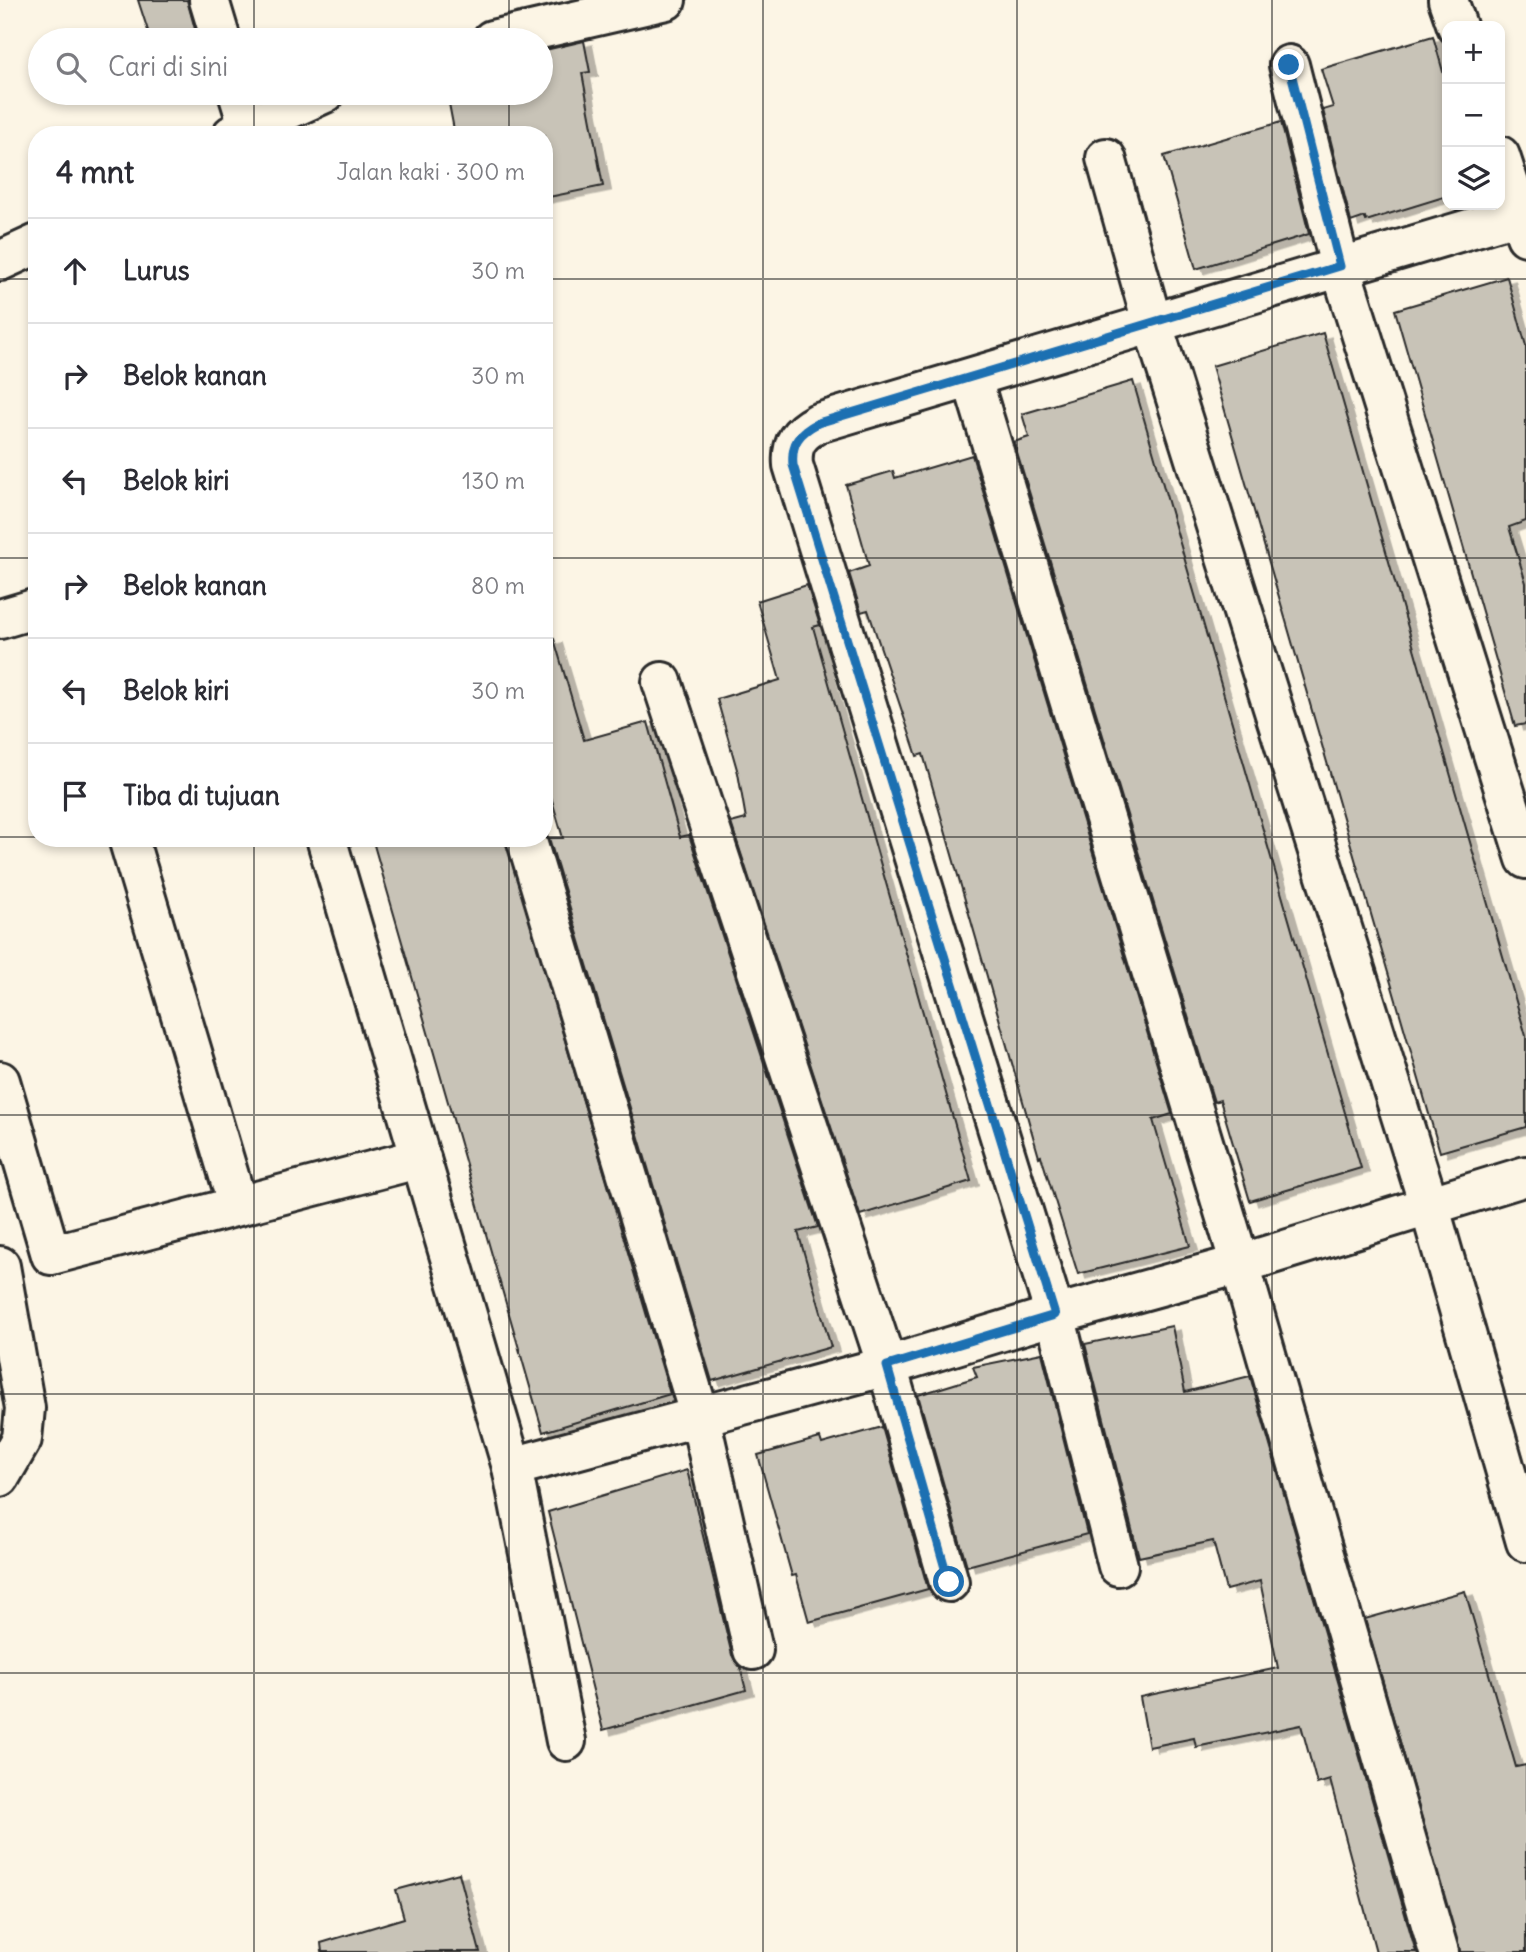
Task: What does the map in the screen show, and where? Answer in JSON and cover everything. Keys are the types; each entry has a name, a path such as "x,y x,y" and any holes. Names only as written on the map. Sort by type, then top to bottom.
{"street":[{"path":"209,0 217,28"},
{"path":"544,28 666,0"},
{"path":"1448,0 1455,21"},
{"path":"1289,65 1340,266 1526,859"},
{"path":"239,118 284,105"},
{"path":"1106,158 1152,322 1429,1205 1526,1542"},
{"path":"1118,1566 1055,1315 793,465 796,440 802,431 818,423 972,379 1152,322 1340,266 1524,220 1505,169"},
{"path":"0,261 28,248"},
{"path":"972,379 1240,1264 1439,1952"},
{"path":"0,619 28,611"},
{"path":"662,682 887,1366 949,1582"},
{"path":"131,847 238,1206"},
{"path":"329,847 512,1467 566,1741"},
{"path":"529,847 700,1417 753,1650"},
{"path":"0,1080 51,1255 421,1158"},
{"path":"512,1467 887,1366 1055,1315 1240,1264 1526,1176"},
{"path":"0,1266 25,1408 22,1439 0,1477"}],"building":[{"path":"138,0 187,0 195,28 147,28"},
{"path":"1433,36 1442,68 1442,198 1366,221 1365,217 1351,222 1323,110 1333,107 1321,69"},
{"path":"584,41 590,72 582,73 603,186 553,196 553,126 453,126 449,105 553,105 553,48"},
{"path":"1281,122 1309,234 1196,269 1164,156"},
{"path":"1507,277 1526,346 1526,521 1509,527 1526,583 1526,724 1515,726 1395,310"},
{"path":"1323,333 1526,1036 1526,1127 1440,1152 1212,366"},
{"path":"1133,381 1361,1168 1250,1201 1220,1100 1214,1102 1014,442 1029,437 1022,414"},
{"path":"972,455 1172,1114 1153,1120 1190,1246 1078,1274 1041,1156 1039,1157 923,754 917,756 868,610 861,612 849,573 869,566 846,485 893,471 895,478"},
{"path":"807,585 820,625 813,627 971,1181 860,1215 731,823 746,819 738,773 717,699 780,680 757,601"},
{"path":"553,639 584,740 648,722 680,837 689,835 818,1227 798,1232 831,1347 712,1381 552,847 553,838 563,838 553,804"},
{"path":"375,847 508,847 670,1394 543,1432"},
{"path":"1172,1326 1185,1392 1250,1376 1416,1952 1376,1952 1330,1780 1317,1784 1301,1725 1196,1747 1194,1738 1149,1747 1140,1697 1278,1668 1260,1581 1226,1590 1213,1541 1139,1557 1085,1344"},
{"path":"1042,1353 1087,1534 967,1566 918,1395 977,1377 973,1367"},
{"path":"882,1427 928,1589 809,1622 796,1575 792,1576 758,1455 820,1438 822,1444"},
{"path":"687,1470 732,1655 740,1667 746,1690 603,1730 548,1512"},
{"path":"1465,1591 1516,1767 1526,1765 1526,1952 1460,1952 1365,1619"},
{"path":"459,1873 480,1952 322,1952 321,1943 404,1918 396,1890"}],"route":[{"path":"949,1582 887,1366 1055,1315 793,465 792,453 802,431 818,423 972,379 1340,266 1289,65"}]}
